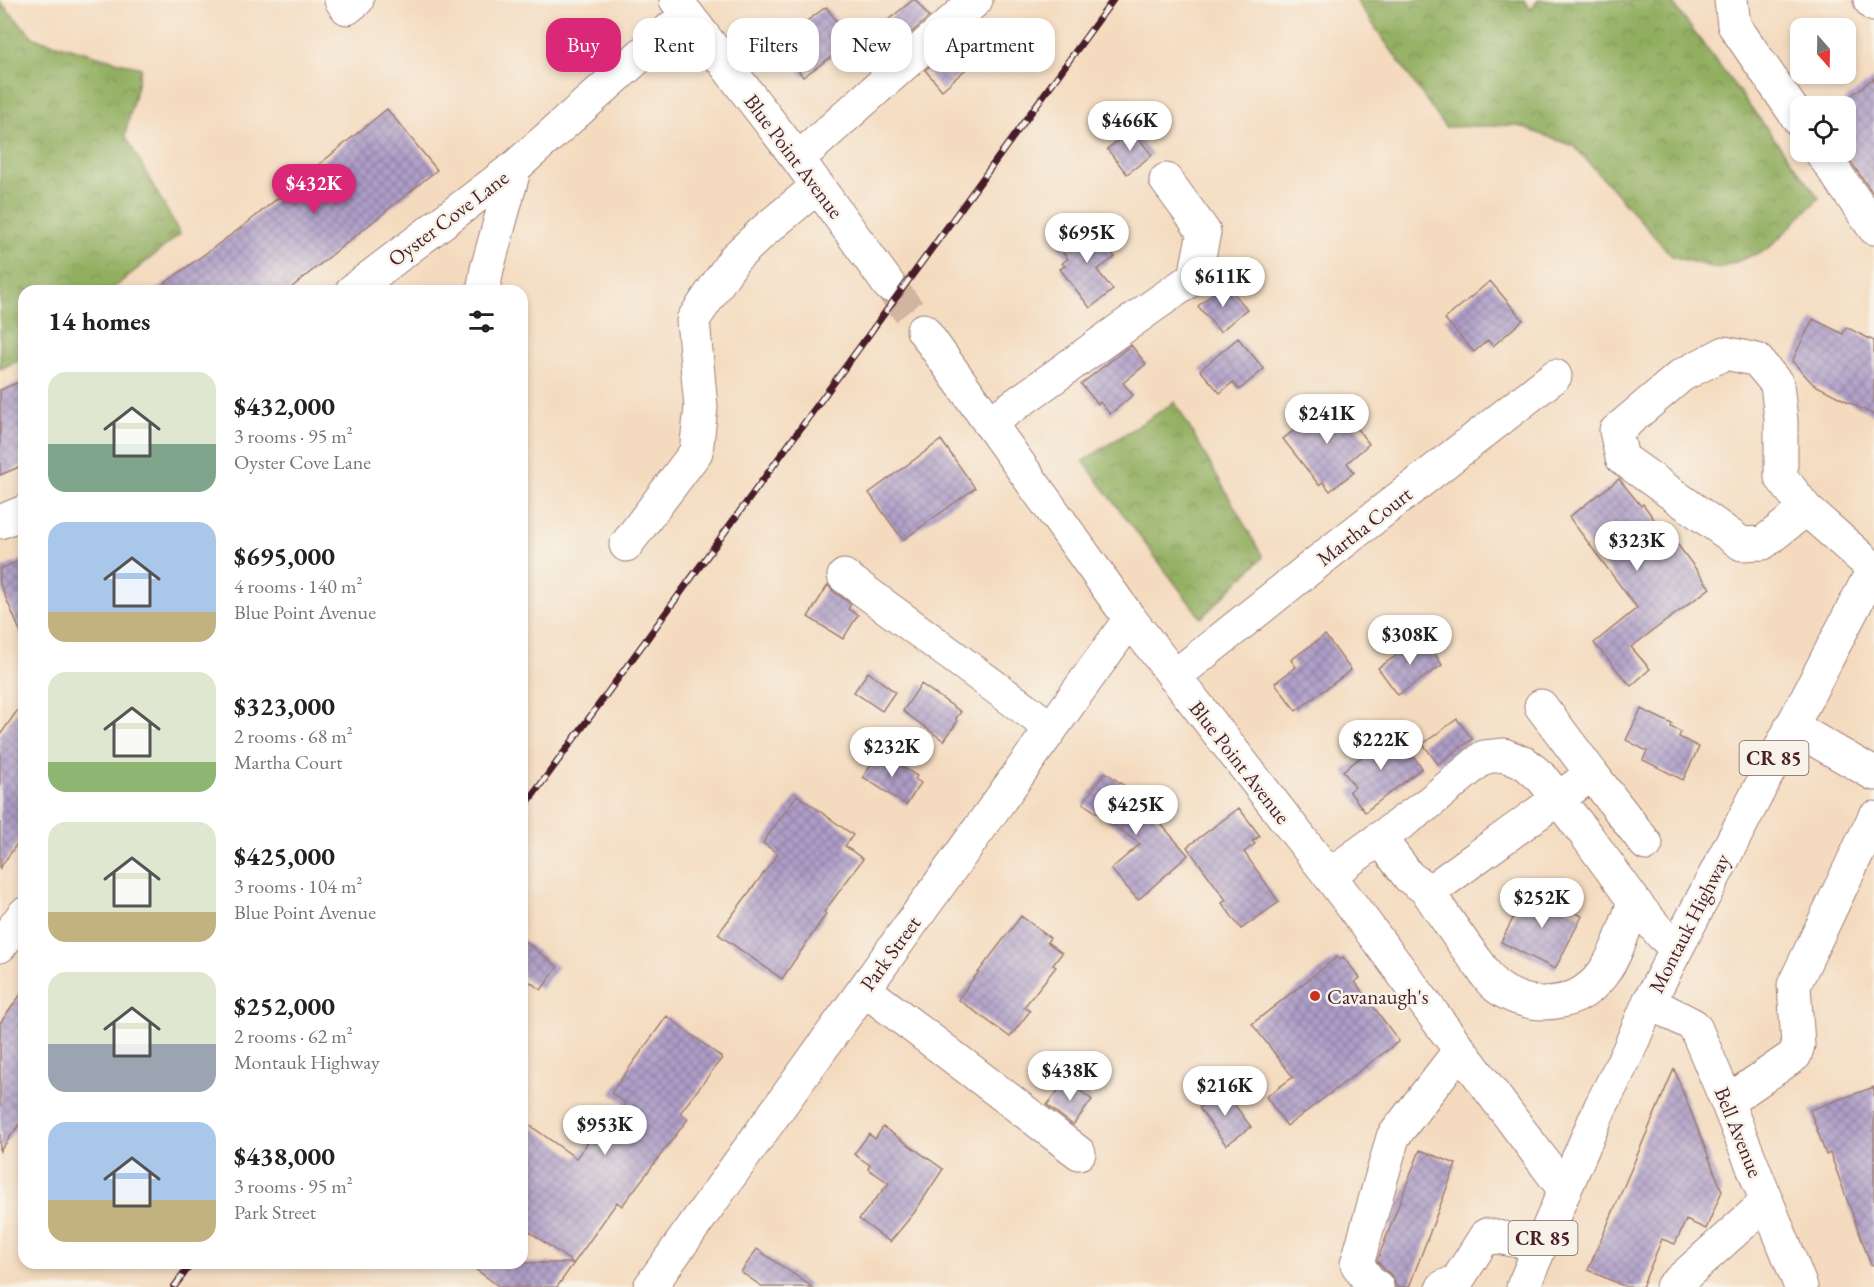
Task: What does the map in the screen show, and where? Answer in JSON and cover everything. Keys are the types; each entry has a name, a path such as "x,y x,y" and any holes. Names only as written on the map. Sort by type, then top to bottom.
{"street":[{"path":"341,0 347,8 357,0"},
{"path":"798,159 976,0"},
{"path":"1731,0 1734,25 1790,106"},
{"path":"1870,0 1874,5"},
{"name":"Blue Point Avenue","path":"682,7 798,159 889,285"},
{"name":"Oyster Cove Lane","path":"360,285 514,167 682,7"},
{"path":"1828,162 1874,228"},
{"name":"Oyster Cove Lane","path":"484,285 514,167"},
{"path":"989,423 1131,320 1195,277 1204,232 1166,180"},
{"path":"626,545 696,452 701,407 693,320 735,258 818,186"},
{"name":"Blue Point Avenue","path":"922,330 1130,620 1329,875 1564,1189"},
{"path":"1806,509 1763,543 1742,544 1622,458 1616,431 1682,375 1725,353 1757,360 1777,384 1781,420 1781,477 1806,509 1874,569"},
{"name":"Martha Court","path":"1174,677 1555,376"},
{"path":"0,522 18,514"},
{"name":"Montauk Highway","path":"1522,1287 1649,1002 1874,569"},
{"path":"844,576 1051,728"},
{"name":"Park Street","path":"650,1287 1130,620"},
{"path":"1540,706 1646,844"},
{"path":"1791,726 1874,774"},
{"path":"1329,875 1429,803 1484,757 1504,755 1526,764 1542,778 1634,902 1676,948"},
{"path":"1425,889 1436,887 1592,774"},
{"path":"1727,1102 1795,1055 1798,1045 1794,985 1874,818"},
{"path":"1380,838 1409,877 1425,889 1495,986 1519,999 1536,1003 1558,1003 1582,994 1596,983 1611,960 1634,902"},
{"path":"0,946 18,922"},
{"path":"864,989 1079,1153"},
{"name":"Bell Avenue","path":"1649,1002 1693,1025 1696,1029 1801,1287"},
{"path":"1377,1287 1371,1284 1357,1264 1393,1137 1460,1050"},
{"path":"1672,1287 1767,1202"},
{"path":"1443,1287 1457,1281 1486,1235 1540,1245"}],"green space":[{"path":"1356,0 1524,0 1531,10 1538,0 1670,0 1819,198 1768,249 1718,269 1672,256 1574,146 1516,125 1445,127"},
{"path":"0,2 34,38 141,68 125,135 180,234 117,285 18,285 18,361 0,369"},
{"path":"1175,402 1263,557 1201,618 1083,461"}],"building":[{"path":"913,0 916,0 929,17 924,18 924,21 912,32 912,18 890,18"},
{"path":"826,7 834,18 831,18 831,57 819,66 819,18 811,18"},
{"path":"799,72 810,72 803,77"},
{"path":"927,72 963,72 942,90"},
{"path":"1874,78 1874,195 1851,162 1856,162 1856,96 1850,96"},
{"path":"387,109 437,170 294,285 162,285 246,224"},
{"path":"1132,130 1152,155 1127,174 1107,149"},
{"path":"1089,223 1115,257 1097,270 1113,290 1090,308 1060,269 1065,266 1062,263 1068,259 1058,246"},
{"path":"1490,281 1523,320 1493,346 1488,340 1474,352 1445,319"},
{"path":"1225,283 1247,309 1220,332 1198,306"},
{"path":"1813,319 1843,334 1846,327 1874,341 1874,415 1813,384 1792,361"},
{"path":"1238,338 1264,369 1239,390 1233,382 1220,393 1200,370"},
{"path":"1131,345 1146,364 1123,383 1133,395 1110,414 1081,384"},
{"path":"18,382 18,468 0,475 0,390"},
{"path":"1334,399 1369,444 1347,463 1354,472 1330,491 1323,482 1319,485 1283,439"},
{"path":"941,440 975,488 903,540 869,493"},
{"path":"1619,479 1641,506 1643,504 1672,544 1675,541 1710,588 1631,647 1650,669 1631,686 1594,643 1637,608 1569,517"},
{"path":"18,562 18,626 0,584 0,569"},
{"path":"828,585 851,604 848,609 858,615 843,639 808,617"},
{"path":"1325,635 1351,670 1296,711 1275,683 1296,667 1291,660"},
{"path":"1424,637 1442,665 1398,695 1378,668"},
{"path":"868,672 895,692 882,711 854,692"},
{"path":"921,684 961,712 944,741 903,711"},
{"path":"1641,709 1672,724 1671,727 1681,732 1679,737 1699,747 1683,780 1643,760 1647,751 1626,740"},
{"path":"18,710 18,842 0,868 0,735"},
{"path":"1457,719 1472,739 1438,764 1423,744"},
{"path":"1394,732 1422,768 1365,812 1349,791 1355,787 1343,771"},
{"path":"879,752 917,776 915,779 921,783 906,805 863,777"},
{"path":"1105,772 1133,792 1188,855 1138,900 1111,869 1140,844 1083,803"},
{"path":"797,795 853,835 845,846 863,859 824,912 826,914 782,979 718,934 778,854 763,843"},
{"path":"1239,808 1260,836 1252,841 1255,844 1244,852 1279,902 1241,929 1222,903 1226,900 1187,847"},
{"path":"1528,889 1582,916 1555,969 1501,942"},
{"path":"1021,916 1050,938 1047,942 1062,953 1053,965 1056,967 1024,1007 1030,1011 1010,1037 958,999"},
{"path":"528,944 558,967 541,990 528,980"},
{"path":"1337,957 1340,960 1343,957 1360,978 1355,982 1399,1041 1287,1126 1266,1097 1293,1077 1252,1024"},
{"path":"18,998 18,1126 0,1151 0,1023"},
{"path":"667,1016 722,1058 680,1113 688,1119 622,1206 617,1202 557,1287 500,1287 475,1269 528,1269 528,1263 573,1263 528,1230 528,1124 576,1158 590,1140 595,1143 626,1104 611,1093"},
{"path":"1674,1069 1722,1191 1706,1229 1686,1220 1675,1244 1662,1239 1642,1287 1626,1287 1588,1270"},
{"path":"1066,1080 1092,1100 1073,1125 1047,1105"},
{"path":"1874,1087 1874,1265 1871,1265 1830,1153 1826,1155 1810,1110"},
{"path":"1223,1089 1251,1127 1226,1145 1199,1108"},
{"path":"883,1127 943,1169 914,1213 890,1242 859,1219 889,1183 868,1169 870,1165 854,1154 869,1134 875,1139"},
{"path":"1420,1150 1456,1164 1409,1287 1396,1287 1392,1276 1377,1261"},
{"path":"757,1249 812,1287 763,1287 741,1272"}],"tunnel":[{"path":"889,285 923,330"}],"railway":[{"path":"528,802 1113,0"},
{"path":"174,1287 188,1269"}],"place":[{"name":"Cavanaugh's","path":"1315,996"}]}
